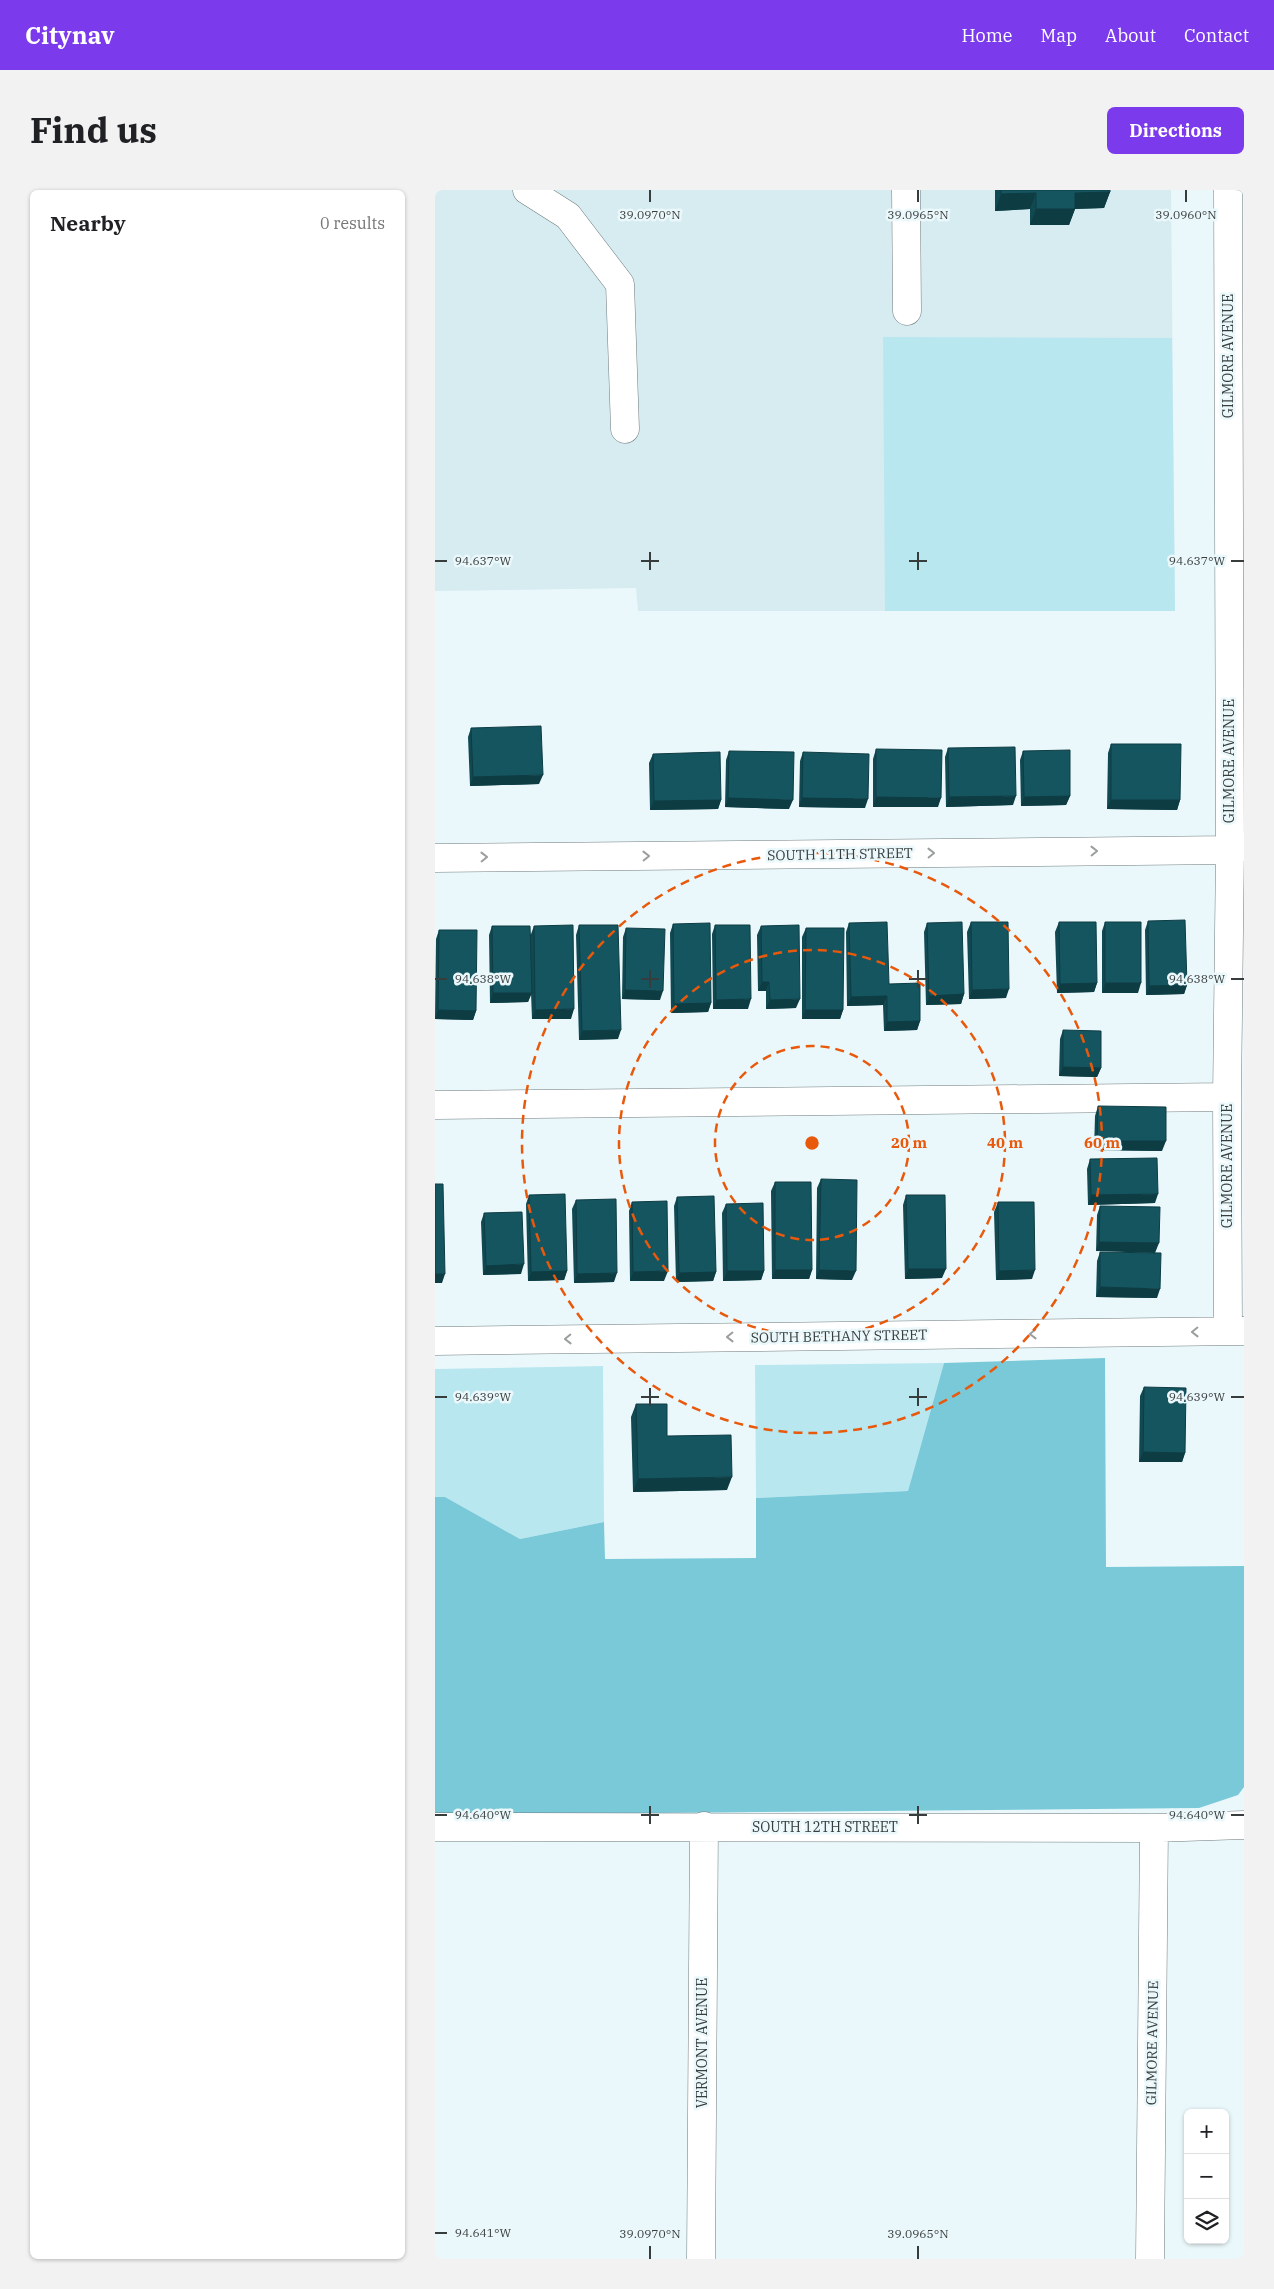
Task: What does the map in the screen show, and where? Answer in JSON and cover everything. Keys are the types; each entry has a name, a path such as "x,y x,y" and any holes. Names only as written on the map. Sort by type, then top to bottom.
{"street":[{"path":"527,190 568,216 621,284 625,429"},
{"path":"906,190 907,311"},
{"name":"GILMORE AVENUE","path":"1228,190 1236,372 1237,848 1227,1097 1236,1331"},
{"name":"SOUTH 11TH STREET","path":"435,858 1237,848"},
{"path":"435,1105 1227,1097"},
{"name":"SOUTH BETHANY STREET","path":"435,1341 1236,1331"},
{"name":"SOUTH 12TH STREET","path":"435,1827 1154,1828 1244,1825"},
{"name":"VERMONT AVENUE","path":"701,2259 704,1826"},
{"name":"GILMORE AVENUE","path":"1149,2259 1154,1828"}],"shaded area":[{"path":"435,190 1171,190 1175,611 638,611 636,588 435,591"},
{"path":"883,337 1172,338 1175,611 885,611"},
{"path":"1105,1358 1106,1567 1244,1566 1244,1787 1238,1795 1199,1808 435,1815 435,1497 445,1497 520,1539 604,1522 605,1559 756,1558 756,1498 908,1491 944,1363"},
{"path":"944,1363 908,1491 756,1498 755,1365"},
{"path":"603,1366 604,1522 520,1539 445,1497 435,1497 435,1369"}],"building":[{"path":"1001,190 1110,190 1110,192 1075,193 1075,209 1036,209 1036,193 1001,194"},
{"path":"541,726 543,775 473,777 471,728"},
{"path":"1111,744 1181,744 1180,800 1111,800"},
{"path":"1015,747 1016,796 949,797 948,748"},
{"path":"876,749 942,750 941,798 876,797"},
{"path":"1070,750 1070,796 1024,797 1023,751"},
{"path":"729,751 794,752 793,800 728,798"},
{"path":"720,752 721,800 654,801 653,754"},
{"path":"803,752 869,754 868,799 802,798"},
{"path":"1185,920 1187,985 1149,986 1148,921"},
{"path":"887,922 889,984 920,983 920,1021 887,1022 887,996 851,997 849,923"},
{"path":"962,922 964,994 929,996 927,923"},
{"path":"971,922 1008,922 1009,989 972,990"},
{"path":"1059,922 1096,922 1097,983 1060,984"},
{"path":"1105,922 1141,922 1141,983 1105,983"},
{"path":"710,923 711,1003 674,1004 673,924"},
{"path":"573,925 574,1009 535,1010 534,926"},
{"path":"579,925 618,925 621,1030 582,1031"},
{"path":"715,925 750,925 751,999 716,1000"},
{"path":"799,925 800,999 770,1000 769,982 762,982 761,926"},
{"path":"492,926 530,926 532,993 493,993"},
{"path":"626,928 665,929 663,991 625,990"},
{"path":"806,928 844,928 843,1010 805,1010"},
{"path":"439,930 477,930 476,1011 438,1010"},
{"path":"1063,1030 1101,1031 1101,1068 1063,1067"},
{"path":"1098,1106 1166,1107 1166,1141 1097,1141"},
{"path":"1157,1158 1158,1194 1091,1195 1090,1159"},
{"path":"821,1179 857,1180 856,1271 819,1270"},
{"path":"775,1182 811,1182 812,1270 775,1270"},
{"path":"435,1184 443,1184 445,1274 435,1274"},
{"path":"565,1194 567,1271 531,1272 529,1195"},
{"path":"906,1195 945,1195 946,1269 908,1269"},
{"path":"714,1196 716,1272 679,1273 677,1197"},
{"path":"616,1199 617,1273 577,1274 576,1200"},
{"path":"667,1201 668,1271 633,1272 632,1202"},
{"path":"998,1202 1034,1202 1035,1270 999,1271"},
{"path":"763,1203 764,1271 727,1271 726,1204"},
{"path":"1100,1206 1160,1207 1159,1243 1099,1242"},
{"path":"522,1212 524,1264 486,1266 484,1213"},
{"path":"1100,1252 1161,1253 1160,1289 1100,1287"},
{"path":"1144,1387 1186,1388 1185,1453 1143,1452"},
{"path":"636,1404 667,1404 667,1436 731,1435 732,1477 638,1479"}]}
